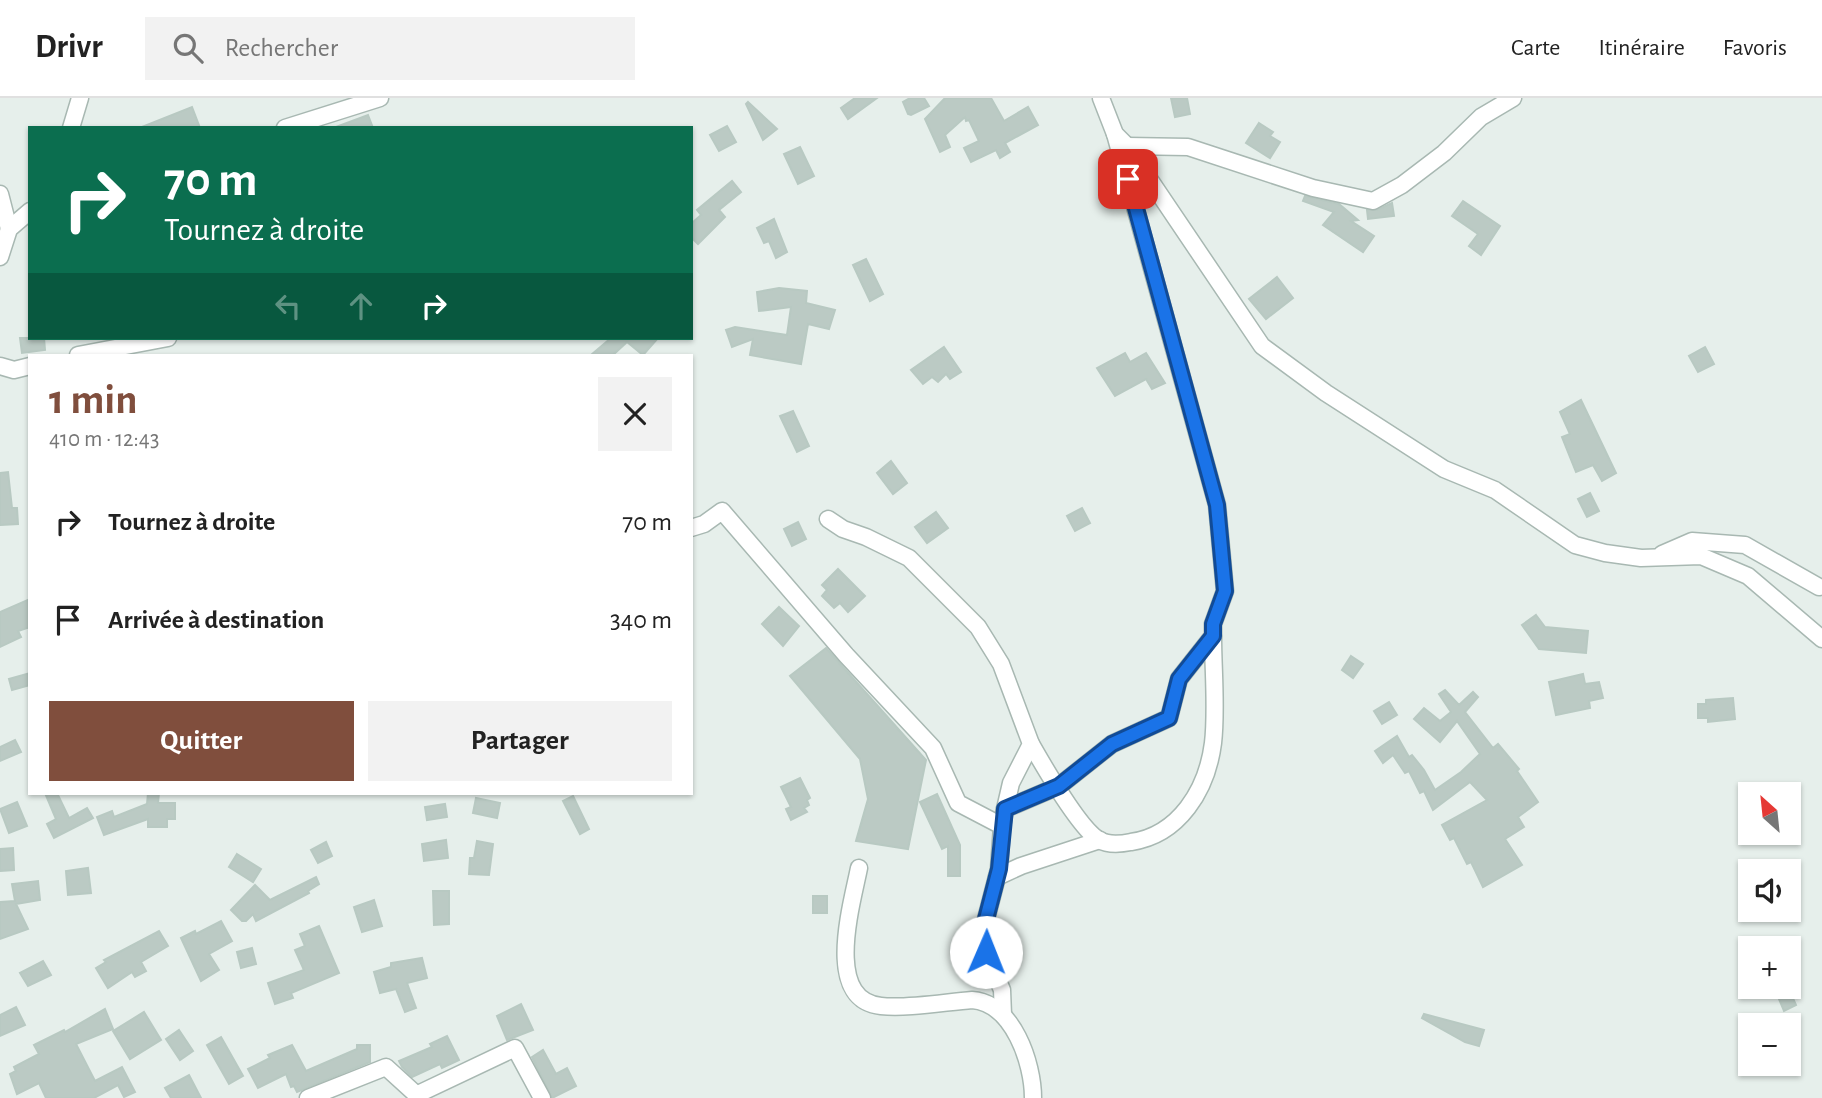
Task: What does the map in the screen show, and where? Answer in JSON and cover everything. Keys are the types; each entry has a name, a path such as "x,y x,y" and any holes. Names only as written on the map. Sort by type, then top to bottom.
{"street":[{"path":"72,126 80,98"},
{"path":"291,126 380,98"},
{"path":"828,519 844,530 866,537 909,558 978,627 1001,664 1031,744 1085,826 1100,840 1117,844 1149,840 1187,812 1200,791 1213,744 1213,624 1225,591 1217,505 1115,134 1101,98"},
{"path":"1127,146 1188,147 1313,188 1374,201 1402,185 1444,153 1481,117 1513,98"},
{"path":"1115,134 1127,146 1262,346 1326,394 1444,469 1495,490 1576,545 1605,553 1653,558 1701,556 1748,576 1822,639"},
{"path":"0,194 4,230 0,257"},
{"path":"4,230 28,212"},
{"path":"4,230 28,233"},
{"path":"83,354 157,340"},
{"path":"0,366 14,370 28,366"},
{"path":"693,527 704,524 722,511 846,655 933,748 958,803 1002,826"},
{"path":"1653,558 1692,541 1745,545 1819,587"},
{"path":"1005,809 1059,786 1112,744 1169,718 1179,679 1213,636"},
{"path":"1003,1015 1002,990 986,952 985,923 997,877 1002,826 1011,783 1031,744"},
{"path":"997,877 1021,866 1100,840"},
{"path":"859,869 844,952 850,983 856,994 866,1002 881,1006 984,1000 996,1007 1012,1027 1030,1069 1033,1098"},
{"path":"308,1098 386,1067 419,1096 515,1048 542,1098"}],"building":[{"path":"855,98 877,98 848,119 841,108"},
{"path":"910,98 924,98 929,106 908,114 903,102"},
{"path":"945,98 991,98 1004,121 1028,107 1038,125 1005,143 1010,152 1000,158 996,150 971,162 964,148 979,141 969,120 966,121 965,117 945,135 950,147 940,152 925,119"},
{"path":"1171,98 1187,98 1190,114 1175,117"},
{"path":"748,102 777,129 763,140 746,104"},
{"path":"192,107 199,126 144,126"},
{"path":"368,115 372,126 339,126"},
{"path":"1259,123 1273,132 1270,136 1280,142 1270,158 1246,143"},
{"path":"727,126 736,142 719,151 710,135"},
{"path":"800,147 814,176 798,184 784,154"},
{"path":"732,181 741,192 719,210 725,217 698,244 693,239 693,222 701,215 697,210"},
{"path":"1305,196 1339,204 1358,220 1351,221 1374,236 1363,252 1323,225 1334,212 1303,201"},
{"path":"1463,201 1500,226 1481,255 1469,246 1478,234 1452,216"},
{"path":"1392,203 1394,216 1368,219 1367,210 1377,210"},
{"path":"774,219 787,252 776,258 769,241 764,243 757,228"},
{"path":"866,259 883,294 870,301 853,265"},
{"path":"1277,277 1293,298 1266,319 1249,299"},
{"path":"779,288 807,291 806,303 835,310 829,329 808,324 801,364 750,355 753,339 732,347 726,330 735,327 787,335 791,307 759,311 757,292"},
{"path":"20,338 44,340 45,350 22,353"},
{"path":"609,340 656,340 644,354 627,342 614,354 592,354"},
{"path":"944,347 961,372 950,379 946,374 938,382 932,377 923,384 911,370"},
{"path":"1705,347 1714,364 1698,372 1689,356"},
{"path":"1125,353 1130,362 1146,353 1165,383 1152,389 1146,379 1115,396 1097,368"},
{"path":"1581,400 1616,473 1602,481 1593,465 1576,472 1562,437 1570,434 1560,412"},
{"path":"793,411 809,446 797,452 780,416"},
{"path":"891,461 907,483 893,494 877,473"},
{"path":"8,472 12,508 17,508 18,524 0,525 0,473"},
{"path":"1590,493 1599,511 1587,517 1578,499"},
{"path":"1082,508 1090,523 1075,531 1067,516"},
{"path":"936,512 948,528 927,543 915,527"},
{"path":"798,522 806,539 792,546 784,529"},
{"path":"838,569 865,596 848,612 840,603 834,608 822,596 827,590 822,585"},
{"path":"28,600 28,628 18,631 21,637 0,647 0,612"},
{"path":"779,607 799,626 783,646 762,624"},
{"path":"1536,615 1545,627 1588,631 1586,653 1539,649 1522,625"},
{"path":"826,648 926,760 908,849 856,841 868,799 860,759 790,676"},
{"path":"1351,656 1363,664 1353,678 1342,670"},
{"path":"28,674 28,686 12,690 9,679"},
{"path":"1583,674 1585,684 1599,682 1603,698 1589,701 1590,708 1556,715 1549,682"},
{"path":"1445,690 1459,705 1473,692 1478,697 1465,712 1493,748 1498,744 1519,769 1517,771 1538,802 1518,817 1524,827 1505,839 1522,865 1483,887 1471,862 1467,864 1454,838 1450,840 1442,825 1487,800 1470,782 1433,810 1424,791 1420,793 1409,771 1405,773 1393,755 1383,763 1375,751 1397,736 1409,757 1412,755 1424,770 1435,790 1461,772 1480,754 1457,721 1440,742 1414,719 1424,708 1440,721 1451,712 1439,694"},
{"path":"1733,698 1735,719 1708,722 1708,718 1698,718 1698,704 1706,704 1706,700"},
{"path":"1389,702 1397,715 1382,724 1374,711"},
{"path":"15,740 21,752 0,761 0,747"},
{"path":"800,778 810,798 807,800 809,805 804,808 807,812 791,820 786,809 791,807 781,787"},
{"path":"937,794 960,845 960,876 948,876 948,846 942,849 920,802"},
{"path":"46,795 58,795 69,818 87,808 93,818 54,838 47,824 56,819"},
{"path":"148,795 159,795 158,803 175,803 175,819 167,819 167,827 148,827 148,819 104,835 97,817 112,811 114,817 147,804"},
{"path":"573,796 589,829 580,834 563,801"},
{"path":"476,798 500,803 497,818 473,813"},
{"path":"17,802 27,826 9,833 0,809"},
{"path":"445,804 447,817 427,820 425,807"},
{"path":"446,840 448,858 424,861 422,844"},
{"path":"477,841 493,844 489,875 469,874 470,858 474,858"},
{"path":"326,842 332,856 318,863 311,850"},
{"path":"13,848 14,870 0,871 0,849"},
{"path":"237,854 261,869 253,882 229,867"},
{"path":"88,868 91,893 68,895 66,871"},
{"path":"316,877 319,884 308,891 309,893 256,921 253,914 246,921 242,921 231,910 255,885 270,900"},
{"path":"38,881 40,900 16,904 28,929 0,939 0,902 15,901 12,884"},
{"path":"433,891 449,891 449,924 434,925"},
{"path":"813,896 827,896 827,913 813,913"},
{"path":"374,900 382,926 362,932 354,907"},
{"path":"221,921 232,941 209,954 219,970 201,981 181,938 195,931 196,934"},
{"path":"319,926 339,973 291,993 293,998 275,1004 268,983 304,970 295,950 305,946 300,934"},
{"path":"159,931 168,946 141,962 146,971 135,977 132,972 108,988 96,968 106,962 104,960"},
{"path":"252,948 256,964 241,968 237,952"},
{"path":"422,958 427,978 407,983 416,1008 405,1012 396,989 380,993 374,972 391,967 391,963"},
{"path":"43,961 51,975 28,986 20,973"},
{"path":"1779,999 1793,999 1796,1005 1784,1011"},
{"path":"521,1004 533,1030 507,1040 497,1016"},
{"path":"16,1007 25,1025 0,1036 0,1015"},
{"path":"105,1009 113,1029 76,1044 95,1081 122,1067 135,1092 124,1097 118,1085 94,1098 46,1098 39,1083 17,1094 10,1074 16,1071 14,1067 39,1054 34,1045 64,1030 65,1032"},
{"path":"144,1012 161,1040 130,1059 113,1031"},
{"path":"1424,1014 1484,1030 1479,1046 1465,1042 1422,1018"},
{"path":"179,1030 193,1051 180,1060 166,1039"},
{"path":"447,1036 459,1060 442,1068 440,1064 412,1077 402,1067 399,1061 432,1047 430,1044"},
{"path":"221,1037 243,1076 229,1084 207,1045"},
{"path":"292,1045 306,1071 357,1049 357,1045 370,1045 370,1062 297,1092 294,1086 291,1087 286,1074 258,1088 248,1069 270,1058 268,1055"},
{"path":"543,1050 556,1074 567,1068 576,1086 552,1098 532,1057"},
{"path":"189,1075 201,1098 171,1098 165,1088"}],"route":[{"path":"986,952 985,923 999,869 1005,809 1059,786 1112,744 1169,718 1179,679 1213,636 1213,624 1225,591 1217,505 1128,179"}]}
